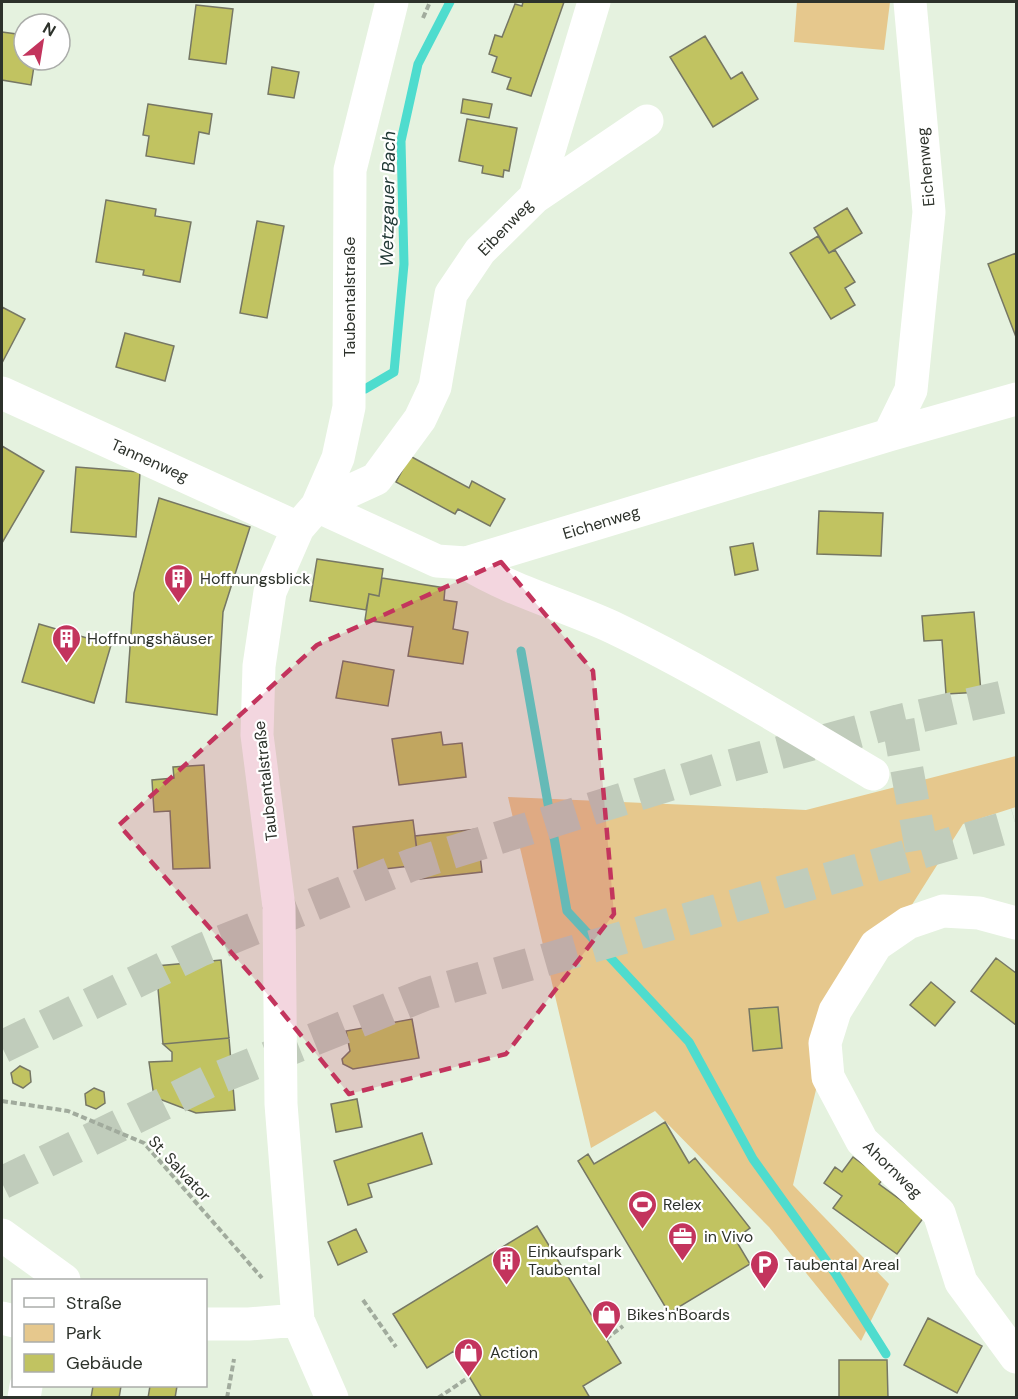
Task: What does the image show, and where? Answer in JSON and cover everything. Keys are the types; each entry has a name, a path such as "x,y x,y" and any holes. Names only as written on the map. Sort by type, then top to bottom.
{"street":[{"name":"Taubentalstraße","path":"332,1398 298,1320 281,1104 279,907 257,735 259,666 270,592 338,458 349,407 350,171 392,2"},
{"name":"Eibenweg","path":"308,517 376,479 420,419 435,387 451,294 480,251 535,198 594,2"},
{"name":"Eichenweg","path":"889,435 911,390 929,212 910,2"},
{"path":"535,198 647,121"},
{"name":"Tannenweg","path":"2,393 308,517"},
{"name":"Eichenweg","path":"308,517 437,561 466,563 889,435 1017,399"},
{"path":"466,563 487,576 611,627 719,682 873,774"},
{"name":"Ahornweg","path":"1017,923 979,913 943,911 908,922 876,945 835,1011 825,1043 828,1077 862,1141 939,1213 961,1282 1017,1357"},
{"path":"2,1235 61,1279"},
{"path":"207,1324 249,1324 298,1320"}],"path":[{"path":"420,23 430,2"},
{"name":"St. Salvator","path":"2,1101 68,1111 144,1143 267,1284"},
{"path":"363,1300 396,1347"},
{"path":"606,1339 623,1326"},
{"path":"227,1398 234,1359"},
{"path":"438,1398 469,1377"}],"highlighted area":[{"path":"501,562 593,671 614,914 506,1054 349,1094 259,984 119,825 317,645"}],"green space":[{"path":"797,2 890,2 884,50 794,42"},
{"path":"1016,756 1016,807 963,824 829,1036 793,1185 889,1284 861,1341 769,1227 655,1111 591,1148 508,797 806,810"}],"building":[{"path":"523,2 564,2 531,96 507,89 511,78 492,72 497,57 489,54 495,35 502,37 515,4 522,6"},
{"path":"196,5 233,9 226,64 189,59"},
{"path":"2,32 12,33 12,72 33,72 31,85 2,80"},
{"path":"705,36 731,79 742,72 758,99 713,127 670,57"},
{"path":"272,67 299,72 294,98 268,94"},
{"path":"463,99 492,104 489,118 461,113"},
{"path":"148,104 212,114 209,134 199,132 194,164 146,156 149,136 143,135"},
{"path":"467,119 517,128 509,171 504,170 503,177 482,173 483,166 459,161"},
{"path":"106,200 156,209 155,216 191,222 180,282 143,275 144,270 96,262"},
{"path":"847,208 862,233 829,253 814,228"},
{"path":"257,221 284,226 267,318 240,313"},
{"path":"818,236 829,253 835,250 855,282 845,288 855,305 831,319 790,253"},
{"path":"1016,253 1016,337 988,264"},
{"path":"2,307 25,319 2,363"},
{"path":"125,333 174,346 165,381 116,367"},
{"path":"2,446 44,471 2,543"},
{"path":"410,456 469,488 472,481 505,499 490,526 458,509 455,514 396,482"},
{"path":"76,467 140,472 136,537 71,532"},
{"name":"Hoffnungsblick","path":"159,498 250,527 223,612 217,715 126,702 134,593"},
{"path":"819,511 883,513 881,556 817,554"},
{"path":"753,543 758,570 735,575 730,547"},
{"path":"317,559 383,569 379,596 369,594 366,610 310,601"},
{"path":"382,578 445,588 444,600 457,602 453,629 468,632 463,664 408,656 413,627 365,620 369,594 379,596"},
{"path":"974,612 981,692 946,694 942,640 924,641 922,616"},
{"name":"Hoffnungshäuser","path":"39,624 111,645 94,703 22,682"},
{"path":"343,661 394,670 388,706 336,698"},
{"path":"441,732 443,745 462,743 466,777 399,785 392,739"},
{"path":"204,765 210,868 173,869 170,811 154,812 152,780 174,778 173,767"},
{"path":"413,820 419,865 358,872 353,827"},
{"path":"477,829 482,872 420,879 415,836"},
{"path":"996,958 1016,973 1016,1025 971,991"},
{"path":"221,960 229,1038 163,1044 156,966"},
{"path":"931,982 955,1002 935,1026 910,1005"},
{"path":"778,1007 782,1048 753,1051 749,1009"},
{"path":"412,1019 419,1058 353,1069 343,1064 342,1059 350,1051 346,1031"},
{"path":"229,1038 235,1110 196,1113 154,1097 149,1062 172,1061 172,1052 163,1044"},
{"path":"20,1066 30,1071 31,1082 23,1088 13,1083 11,1073"},
{"path":"94,1088 104,1092 105,1103 96,1109 86,1105 85,1094"},
{"path":"357,1099 362,1127 336,1132 331,1104"},
{"path":"665,1122 689,1163 695,1158 750,1228 735,1239 750,1264 669,1313 578,1161 588,1154 594,1164"},
{"path":"422,1133 432,1164 368,1184 372,1197 348,1205 334,1161"},
{"path":"853,1157 883,1179 879,1184 924,1217 897,1254 833,1208 842,1196 824,1183 835,1167 842,1172"},
{"name":"Einkaufspark Taubental","path":"537,1226 621,1363 583,1386 590,1398 482,1398 454,1351 427,1368 393,1314"},
{"path":"356,1229 367,1252 338,1265 328,1242"},
{"path":"928,1318 982,1346 957,1393 904,1365"},
{"path":"839,1360 887,1360 888,1398 839,1398"},
{"path":"93,1387 121,1387 119,1398 91,1398"},
{"path":"150,1387 177,1387 175,1398 148,1398"}],"waterway":[{"name":"Wetzgauer Bach","path":"365,389 394,372 404,264 401,141 418,64 450,2"},
{"path":"521,651 567,911 689,1042 753,1159 835,1273 886,1354"}],"tunnel":[{"path":"2,1047 201,950 411,865 726,767 898,721 1016,694"},
{"path":"898,721 922,852"},
{"path":"2,1183 208,1082 426,994 1016,825"}],"place":[{"name":"Hoffnungsblick","path":"179,604"},
{"name":"Hoffnungshäuser","path":"66,664"},
{"name":"Relex","path":"642,1230"},
{"name":"in Vivo","path":"683,1262"},
{"name":"Einkaufspark Taubental","path":"507,1286"},
{"name":"Taubental Areal","path":"764,1290"},
{"name":"Bikes'n'Boards","path":"606,1340"},
{"name":"Action","path":"469,1378"}]}
